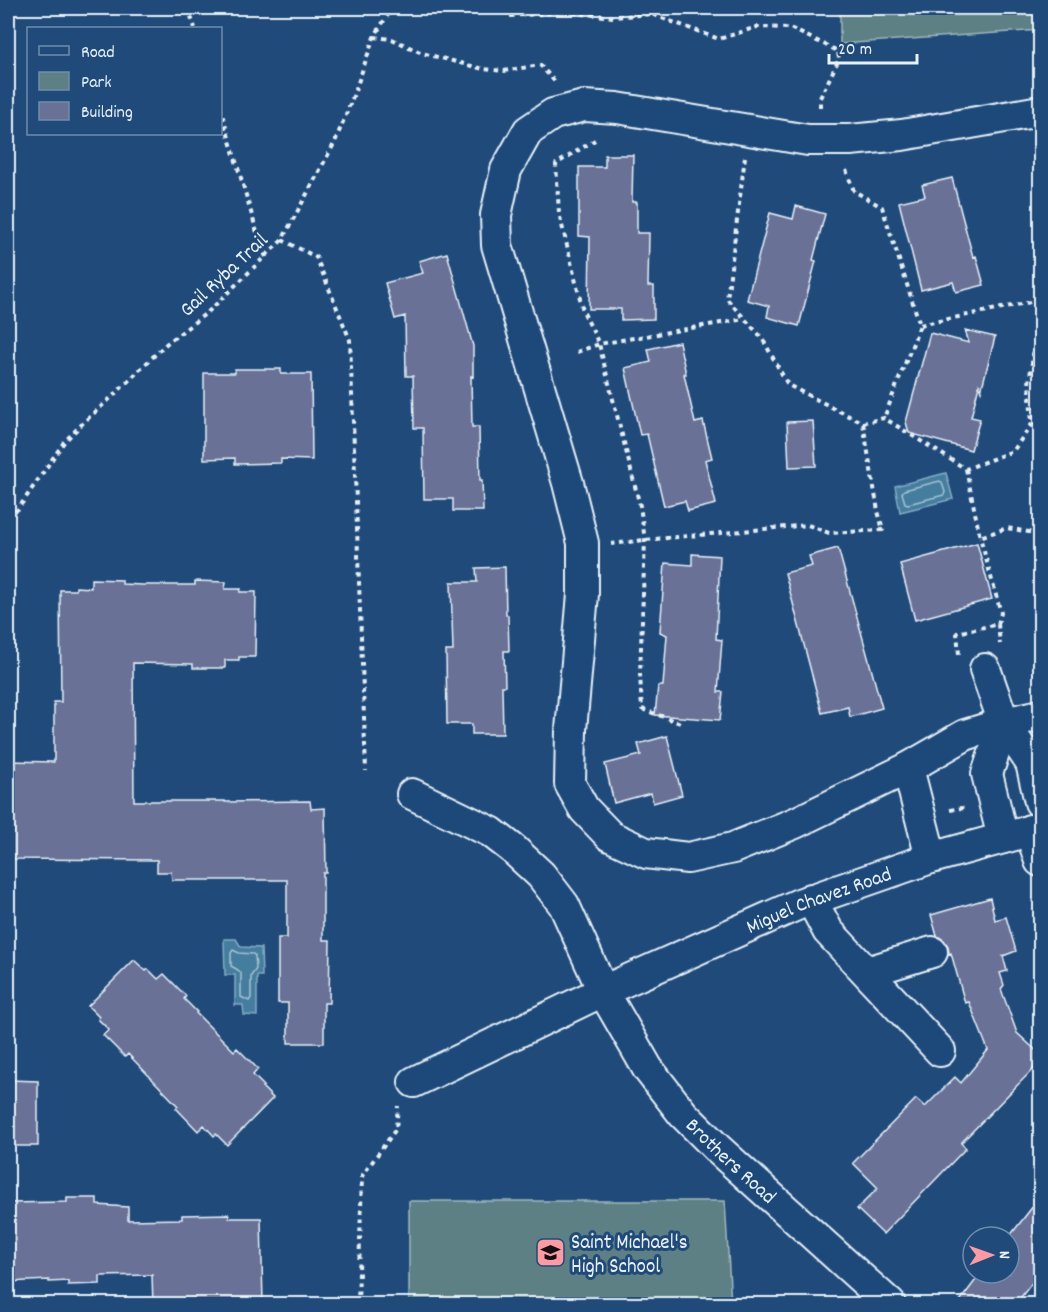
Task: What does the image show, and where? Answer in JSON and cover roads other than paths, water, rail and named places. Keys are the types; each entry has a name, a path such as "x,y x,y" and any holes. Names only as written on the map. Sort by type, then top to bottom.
{"street":[{"path":"1041,111 902,135 850,140 808,140 617,108 584,106 553,114 528,131 506,170 496,215 497,245 568,483 583,548 583,594 570,784 584,809 610,836 646,853 688,858 734,848 795,823 908,768 965,735 1041,715"},
{"path":"982,658 1004,723 1031,763 1029,824 1041,861"},
{"path":"1004,723 987,774 1029,824"},
{"path":"908,768 931,858"},
{"name":"Brothers Road","path":"412,794 491,832 541,875 564,904 603,991 648,1069 683,1114 719,1150 890,1305"},
{"name":"Miguel Chavez Road","path":"406,1091 603,991 811,899 1029,824"},
{"path":"811,899 828,931 940,1051"},
{"path":"867,972 932,952"}],"water":[{"path":"946,473 953,499 900,512 895,486"},
{"path":"224,939 236,939 241,947 261,948 262,976 257,976 257,1016 244,1015 243,1005 235,1005 235,975 225,975"}],"place":[{"name":"Saint Michael's High School","path":"550,1253"}]}
